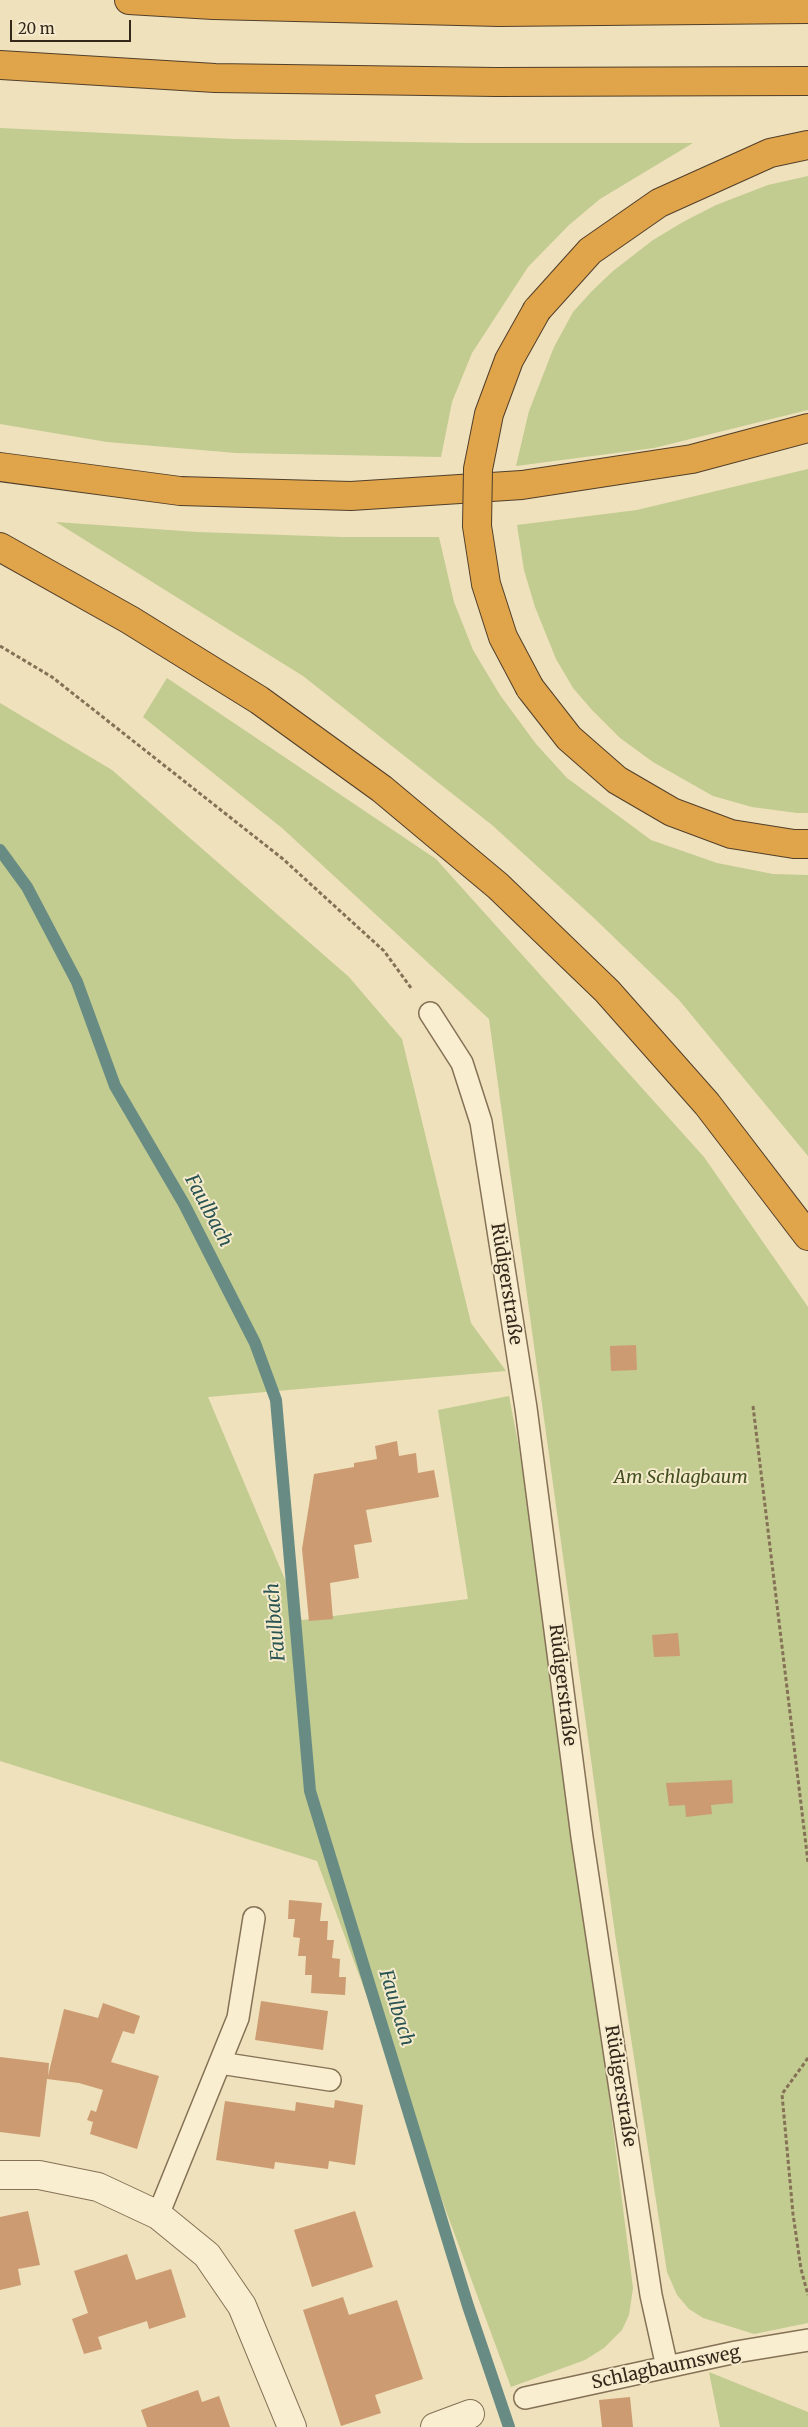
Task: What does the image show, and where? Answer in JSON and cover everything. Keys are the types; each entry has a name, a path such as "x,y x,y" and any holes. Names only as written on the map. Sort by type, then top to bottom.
{"highway":[{"path":"129,0 213,5 499,12 808,9"},
{"path":"0,65 215,78 496,82 808,81"},
{"path":"808,144 770,153 659,203 590,251 537,310 505,369 489,414 478,469 477,526 486,584 503,637 530,688 570,738 617,780 672,812 732,834 794,844 808,844"},
{"path":"0,467 180,491 351,496 532,484 692,458 808,428"},
{"path":"0,546 130,620 259,700 382,789 498,886 607,991 707,1104 808,1236"}],"street":[{"path":"0,2175 38,2175 98,2187 158,2215 208,2255 242,2306 292,2427"},
{"path":"435,2427 470,2414"}],"lane":[{"name":"Rüdigerstraße","path":"430,1013 462,1064 480,1122 526,1408 582,1837 652,2295 666,2367"},
{"path":"158,2215 238,2018 254,1918"},
{"path":"220,2063 330,2080"},
{"name":"Schlagbaumsweg","path":"525,2398 666,2367 808,2340"}],"path":[{"path":"0,646 52,677 283,859 384,951 430,1013"},
{"path":"753,1406 808,1862"},
{"path":"808,2058 782,2094 793,2214 801,2269 808,2295"}],"green space":[{"path":"0,128 234,139 466,143 693,143 600,199 569,225 528,267 472,353 452,402 441,457 236,453 107,442 0,424"},
{"path":"808,176 808,410 654,448 516,466 529,411 554,347 573,312 592,291 613,271 653,240 683,222 716,205 768,185"},
{"path":"808,469 808,813 797,813 752,807 713,796 653,762 620,738 592,710 573,688 556,659 535,607 524,570 517,525 637,510"},
{"path":"56,522 197,532 342,537 439,537 454,602 473,650 500,695 536,744 567,778 651,840 717,863 773,874 808,875 808,1156 679,1000 595,919 492,825 303,676"},
{"name":"Am Schlagbaum","path":"167,678 436,859 704,1157 808,1307 808,2323 754,2334 703,2318 689,2309 677,2295 667,2272 615,1934 489,1019 282,828 143,717"},
{"path":"0,703 112,770 349,977 402,1039 471,1323 506,1371 208,1397 302,1620 468,1599 438,1410 509,1396 519,1448 577,1841 633,2288 629,2315 622,2330 604,2348 585,2360 511,2387 317,1861 0,1761"},
{"path":"709,2372 808,2412 808,2427 720,2427"}],"building":[{"path":"636,1345 637,1370 611,1371 610,1346"},
{"path":"397,1441 399,1456 416,1453 418,1473 434,1470 439,1497 366,1510 372,1542 354,1545 359,1578 330,1583 333,1619 309,1621 302,1549 314,1474 354,1467 354,1463 377,1459 375,1446"},
{"path":"678,1633 680,1656 654,1657 652,1635"},
{"path":"732,1780 733,1803 711,1805 712,1814 686,1817 685,1805 669,1806 666,1783"},
{"path":"289,1900 322,1903 320,1921 328,1921 327,1940 334,1940 332,1958 340,1959 339,1977 346,1977 345,1995 311,1993 312,1975 305,1975 306,1956 298,1956 300,1938 293,1937 295,1919 288,1919"},
{"path":"261,2001 328,2011 323,2050 255,2040"},
{"path":"103,2003 140,2016 134,2034 123,2031 111,2062 159,2076 137,2149 90,2134 93,2122 87,2120 91,2110 96,2112 103,2090 79,2083 47,2079 40,2137 0,2132 0,2057 49,2063 48,2076 64,2009 98,2018"},
{"path":"335,2100 363,2105 355,2165 329,2161 328,2169 275,2162 274,2169 216,2160 225,2101 295,2111 296,2102 334,2108"},
{"path":"28,2211 40,2265 18,2269 21,2285 0,2290 0,2217"},
{"path":"355,2211 373,2267 312,2287 294,2230"},
{"path":"127,2254 136,2280 171,2269 186,2317 149,2329 147,2321 98,2337 102,2349 84,2354 72,2319 88,2313 74,2271"},
{"path":"343,2297 349,2315 397,2300 423,2379 375,2395 381,2413 341,2426 303,2310"},
{"path":"198,2390 202,2402 219,2396 230,2427 147,2427 141,2410"},
{"path":"630,2397 633,2427 602,2427 599,2400"}],"waterway":[{"name":"Faulbach","path":"0,850 27,887 77,982 115,1086 184,1204 255,1343 276,1400 310,1791 468,2306 509,2427"}]}
